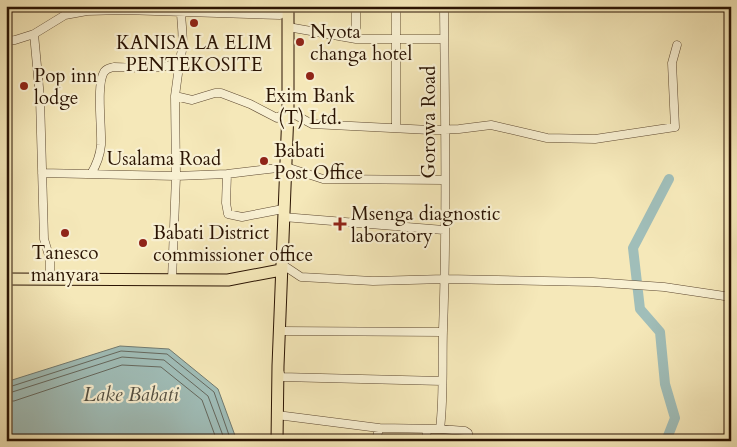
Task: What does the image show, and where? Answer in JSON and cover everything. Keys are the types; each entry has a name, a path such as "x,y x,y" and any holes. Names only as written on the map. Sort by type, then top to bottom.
{"highway":[{"path":"277,441 283,213 288,111 287,6"},
{"path":"228,280 273,267 282,243"},
{"path":"6,279 228,280 282,268"}],"street":[{"path":"266,6 268,15"},
{"path":"6,41 34,34 65,15 87,9 124,8 280,15 287,6"},
{"path":"356,6 356,39"},
{"path":"396,6 396,128"},
{"name":"Gorowa Road","path":"440,429 445,279 444,180 446,130 444,6"},
{"path":"172,280 176,176 175,96 182,39 181,12"},
{"path":"288,27 356,39 444,39"},
{"path":"34,34 40,106 44,239 50,258 50,279"},
{"path":"175,96 192,100 221,93 250,104 277,118 288,111 312,124 446,130 491,125 547,138 595,139 675,127 672,63 677,45"},
{"path":"91,174 98,162 101,144 100,93 104,73 108,68 114,67 167,67 180,59"},
{"path":"286,167 323,179 444,180"},
{"name":"Usalama Road","path":"42,173 176,176 227,174 286,167"},
{"path":"227,174 226,203 228,214 242,217 283,213 444,230"},
{"path":"282,268 301,278 373,281 445,279 593,282 664,287 731,296"},
{"path":"280,331 443,332"},
{"path":"278,366 281,377 442,381"},
{"path":"277,415 379,428 465,431 468,433 469,441"},
{"path":"376,441 379,428"},
{"path":"426,429 426,441"}],"water":[{"name":"Lake Babati","path":"120,346 169,349 218,389 237,441 6,441 6,385 9,381"}],"waterway":[{"path":"666,441 675,418 665,384 660,332 640,309 633,248 669,179"}],"place":[{"name":"KANISA LA ELIM PENTEKOSITE","path":"194,23"},
{"name":"Nyota changa hotel","path":"300,42"},
{"name":"Exim Bank (T) Ltd.","path":"310,76"},
{"name":"Pop inn lodge","path":"24,86"},
{"name":"Babati Post Office","path":"264,161"},
{"name":"Msenga diagnostic laboratory","path":"340,224"},
{"name":"Tanesco manyara","path":"65,233"},
{"name":"Babati District commissioner office","path":"143,243"}]}
